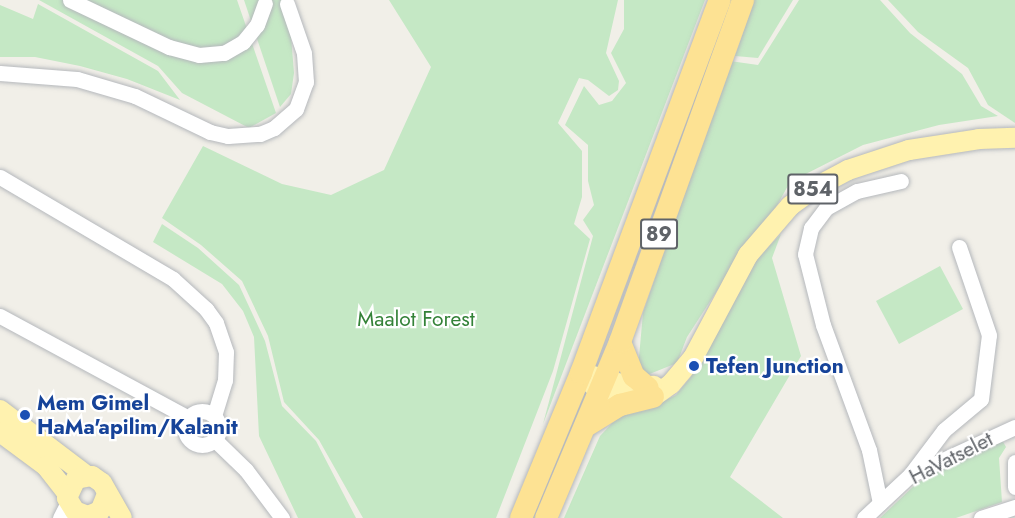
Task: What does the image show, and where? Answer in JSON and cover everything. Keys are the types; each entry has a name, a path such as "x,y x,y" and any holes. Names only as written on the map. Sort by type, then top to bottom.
{"highway":[{"name":"89","path":"522,518 581,373 720,0"},
{"name":"89","path":"546,518 620,342 743,0"},
{"path":"584,427 602,413 651,393 634,376 620,342"}],"main road":[{"name":"854","path":"651,393 693,358 748,255 790,206 816,187 848,170 909,150 978,139 1015,138"},
{"path":"581,373 602,385 651,393"},
{"path":"0,410 86,475 98,478 122,518"},
{"path":"0,432 46,466 65,504 75,512 87,517 104,506 107,494"},
{"path":"65,504 71,483 86,475"}],"street":[{"path":"0,73 77,79 143,99 210,132 228,136 260,134 280,124 296,109 306,82 304,53 289,2 277,8 263,2 257,25 243,42 224,53 199,56 169,47 70,0"},
{"path":"0,177 173,279 207,309 223,338 226,352 225,380 214,415 220,428 215,440 203,445 192,442 185,431 189,418 202,411 214,415"},
{"path":"880,503 869,450 823,325 805,254 811,228 826,208 857,191 901,181"},
{"path":"910,475 944,430 981,399 989,335 959,247"},
{"path":"0,316 189,418"},
{"name":"HaVatselet","path":"864,518 910,475 1015,427"},
{"path":"215,440 246,470 282,518"},
{"path":"1015,462 1015,487"},
{"path":"981,518 1015,507"}],"green space":[{"path":"39,0 237,0 276,113 249,128 182,93 158,66"},
{"path":"244,0 288,0 294,73 291,94 280,107"},
{"name":"Maalot Forest","path":"389,0 618,0 606,53 619,81 618,90 609,96 588,80 579,78 558,123 582,151 582,197 574,224 590,239 553,371 496,518 363,518 319,440 284,402 268,336 242,281 201,245 162,218 203,146 282,184 331,195 384,170 431,67"},
{"path":"624,0 705,0 543,424 593,236 583,220 594,205 588,181 588,145 565,125 584,86 599,105 612,101 626,83 611,53 624,29"},
{"path":"754,0 793,0 758,58 735,56"},
{"path":"799,0 880,0 910,33 962,74 981,106 998,116 939,125 863,145 790,182 763,231 733,266 687,337 677,363 637,379 643,313 730,61 758,65"},
{"path":"888,0 1015,0 1015,123 988,105 968,68 918,32"},
{"path":"38,4 158,71 180,100 127,79 80,66 35,57 0,57 0,5 33,19"},
{"path":"162,224 198,248 239,285 265,341 282,406 316,441 356,518 298,518 259,436 254,337 243,311 222,284 153,242"},
{"path":"781,234 772,258 801,356 730,477 783,518 564,518 600,436 615,420 633,411 652,407 676,395 690,378 751,265"},
{"path":"940,266 963,309 899,344 876,301"},
{"path":"1001,438 1006,447 999,458 1002,502 956,518 880,518 917,483"}],"place":[{"name":"Tefen Junction","path":"694,366"},
{"name":"Mem Gimel HaMa'apilim/Kalanit","path":"25,415"}]}
